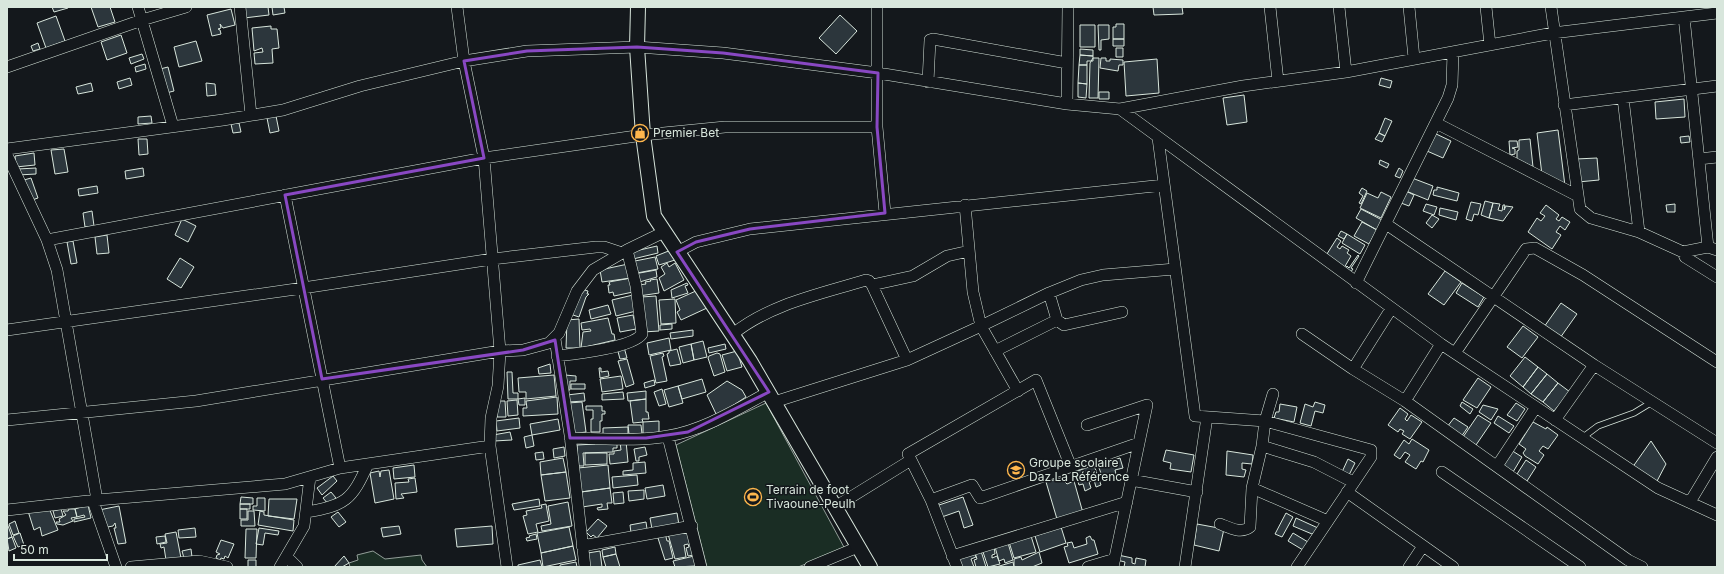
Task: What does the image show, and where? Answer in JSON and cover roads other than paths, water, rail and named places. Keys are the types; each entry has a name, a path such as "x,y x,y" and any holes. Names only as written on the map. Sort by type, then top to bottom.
{"street":[{"path":"138,7 173,126"},
{"path":"7,67 142,20 186,7"},
{"path":"240,7 251,115"},
{"path":"457,7 464,61 484,158 500,351 498,386 491,418 490,446 507,567"},
{"path":"638,7 638,47 643,135 652,211 677,252 733,334 870,567"},
{"path":"877,7 877,127 885,213"},
{"path":"1067,104 1068,7"},
{"path":"1270,7 1278,81"},
{"path":"1340,7 1346,72"},
{"path":"1409,7 1414,58"},
{"path":"1486,7 1490,45"},
{"path":"1551,7 1553,33 1580,209 1591,218 1639,232 1684,252 1713,249 1699,159 1684,17"},
{"path":"7,149 283,110 360,86 464,61 527,51 638,47 723,53 878,73 1067,104 1120,109 1278,81 1346,72 1553,33 1717,13"},
{"path":"928,82 930,40 933,39 1067,63"},
{"path":"1356,283 1448,98 1452,85 1453,52"},
{"path":"1564,105 1717,86"},
{"path":"1623,98 1639,232"},
{"path":"1120,109 1391,309 1441,344 1658,488 1717,515"},
{"path":"1436,123 1578,196"},
{"path":"47,240 484,158 643,135 725,127 877,127"},
{"path":"1158,138 1194,416 1265,421 1371,450 1371,457 1297,567"},
{"path":"7,155 47,240 57,270 82,412 95,500 116,567"},
{"path":"1699,159 1717,157"},
{"path":"677,252 696,242 750,228 1164,185"},
{"path":"284,195 340,468"},
{"path":"965,205 973,292 981,326 1018,391"},
{"path":"1386,224 1594,365 1717,443"},
{"path":"7,420 196,401 322,379 500,351 540,347 555,338 563,325 577,291 593,270 624,252 664,232"},
{"path":"7,330 304,288 492,259 596,247 604,247 624,252"},
{"path":"1455,353 1526,249 1535,248 1582,275 1717,362"},
{"path":"872,284 913,276 947,256 969,251"},
{"path":"557,356 599,350 636,340 642,334 636,286 624,252"},
{"path":"1684,252 1685,258 1717,277"},
{"path":"570,438 668,437 688,432 771,397 907,360 1049,293 1081,280 1175,268"},
{"path":"733,334 760,316 788,304 866,280 872,284 907,360"},
{"path":"1049,293 1057,320 1064,325 1122,312"},
{"path":"1353,369 1391,309"},
{"path":"995,351 1057,320"},
{"path":"1302,334 1353,369 1405,401 1628,560 1642,567"},
{"path":"555,338 570,438 585,567"},
{"path":"1405,401 1441,344"},
{"path":"1556,420 1594,365"},
{"path":"957,567 931,500 908,454 1036,380 1071,467"},
{"path":"1220,524 1236,530 1246,530 1250,527 1252,488 1262,446 1265,421 1273,394"},
{"path":"1087,425 1147,405 1114,563 1088,567"},
{"path":"1497,466 1536,407"},
{"path":"1185,567 1208,418"},
{"path":"668,437 692,526 701,567"},
{"path":"931,500 972,485 980,498 1139,443"},
{"path":"7,510 95,500 285,484 340,468 490,446"},
{"path":"1262,446 1314,462 1353,482"},
{"path":"1690,502 1717,457"},
{"path":"835,507 911,460"},
{"path":"306,512 335,506 345,500 357,488 368,464"},
{"path":"1442,472 1580,567"},
{"path":"280,567 304,526 310,477"},
{"path":"1132,480 1197,492"},
{"path":"1252,488 1328,521"},
{"path":"1347,492 1453,567"},
{"path":"952,556 1127,502"},
{"path":"582,546 692,526"},
{"path":"1408,567 1422,546"},
{"path":"810,567 858,548"},
{"path":"287,557 296,567"},
{"path":"131,567 199,561 226,567"}],"lane":[{"path":"1582,438 1598,426 1634,414 1652,402"}],"place":[{"name":"Premier Bet","path":"640,133"},
{"name":"Groupe scolaire Daz La Référence","path":"1016,470"},
{"name":"Terrain de foot Tivaoune-Peulh","path":"753,497"}]}
